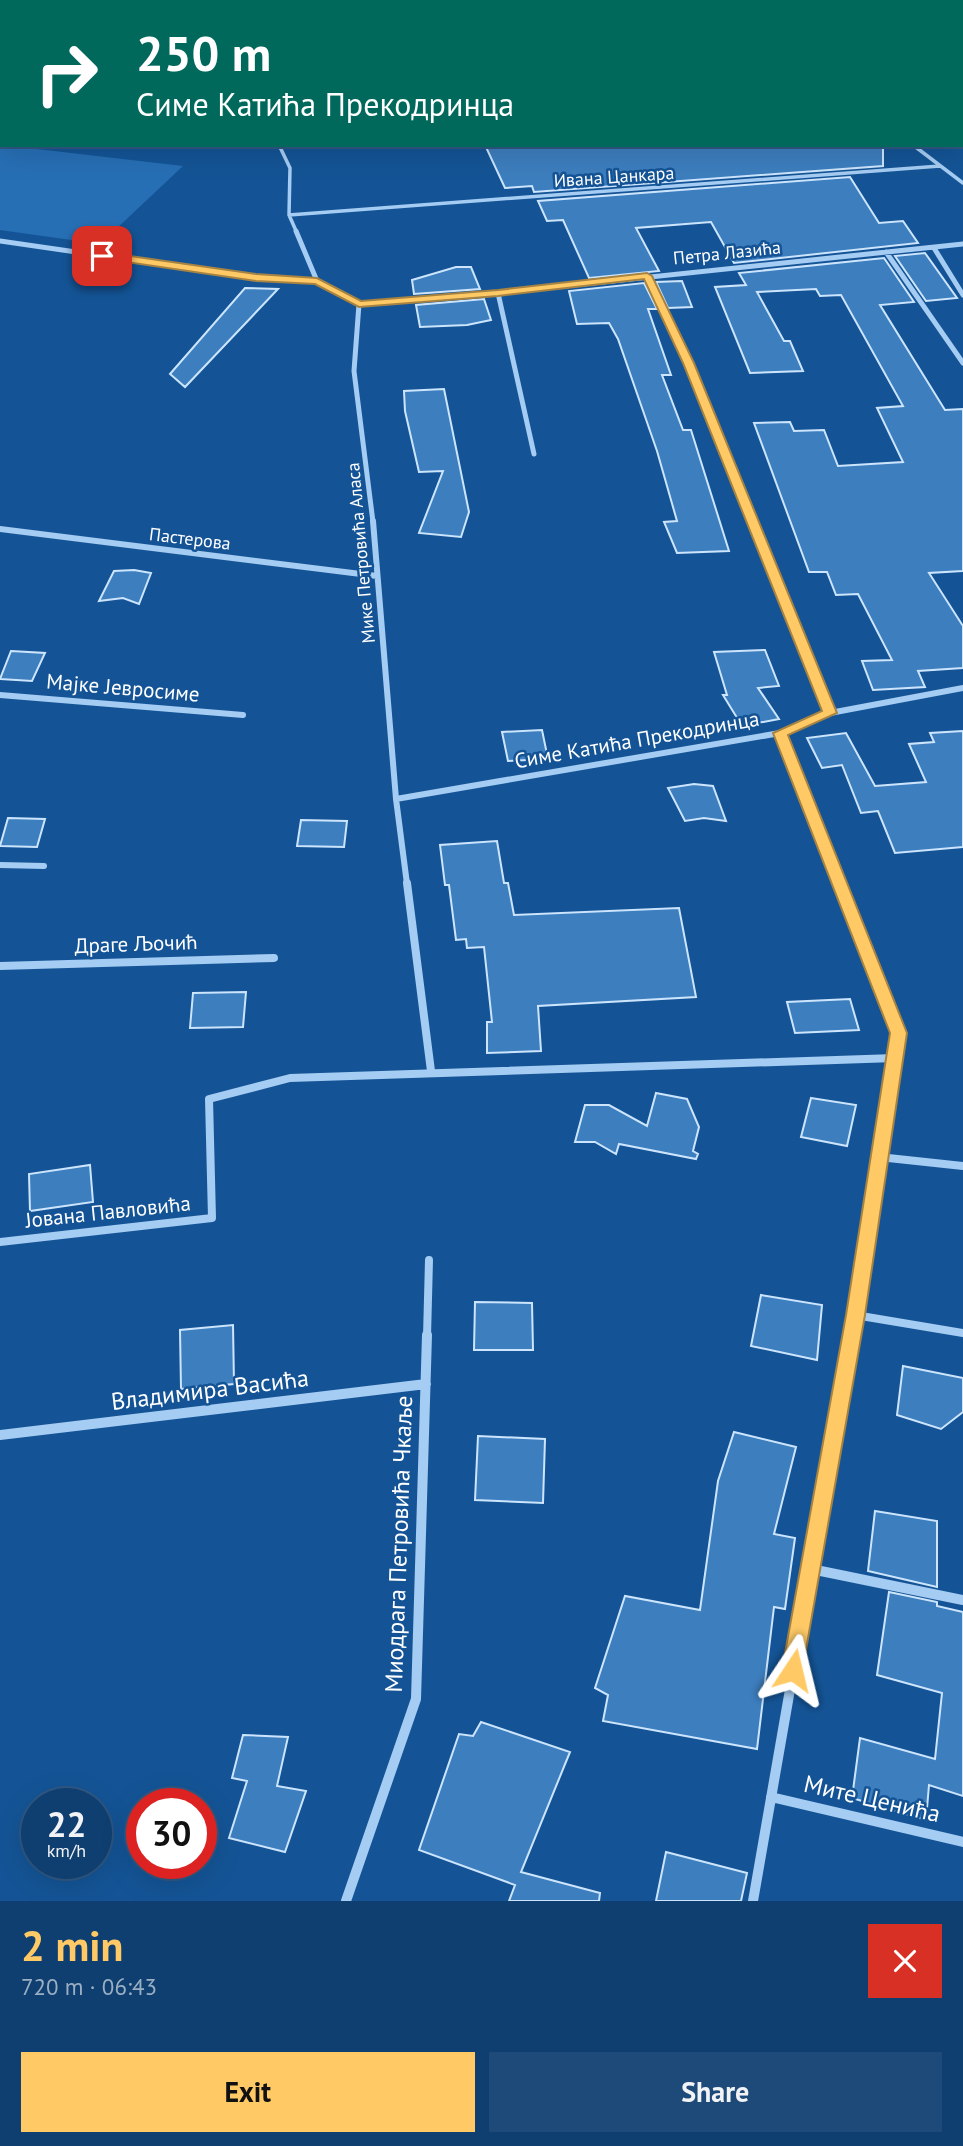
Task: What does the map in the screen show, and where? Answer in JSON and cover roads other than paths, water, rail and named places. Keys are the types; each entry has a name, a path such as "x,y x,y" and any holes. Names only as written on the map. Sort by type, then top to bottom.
{"street":[{"path":"280,147 290,168 289,215 317,281"},
{"path":"916,147 963,183"},
{"name":"Ивана Цанкара","path":"289,215 940,166"},
{"path":"0,241 256,278 317,281 359,304"},
{"name":"Петра Лазића","path":"359,304 498,293 963,244"},
{"path":"934,248 963,295"},
{"path":"886,251 963,363"},
{"path":"647,276 689,363 830,713"},
{"path":"498,293 534,454"},
{"name":"Мике Петровића Аласа","path":"359,304 354,370 369,479 396,799 430,1071"},
{"name":"Пастерова","path":"0,529 377,576"},
{"name":"Симе Катића Прекодринца","path":"396,799 780,733 830,713 963,688"},
{"name":"Мајке Јевросиме","path":"0,695 243,715"},
{"name":"Мите Ценића","path":"753,1901 855,1315 898,1033 780,733"},
{"path":"0,865 44,866"},
{"name":"Драге Љочић","path":"0,966 274,958"},
{"path":"430,1071 895,1058"},
{"name":"Јована Павловића","path":"0,1242 212,1218 208,1099 290,1078 430,1071"},
{"path":"879,1157 963,1166"},
{"name":"Миодрага Петровића Чкаље","path":"346,1901 416,1699 429,1261"},
{"path":"855,1315 963,1333"},
{"name":"Владимира Васића","path":"0,1435 426,1384"},
{"path":"811,1569 963,1600"},
{"name":"Мите Ценића","path":"771,1797 963,1842"}]}
